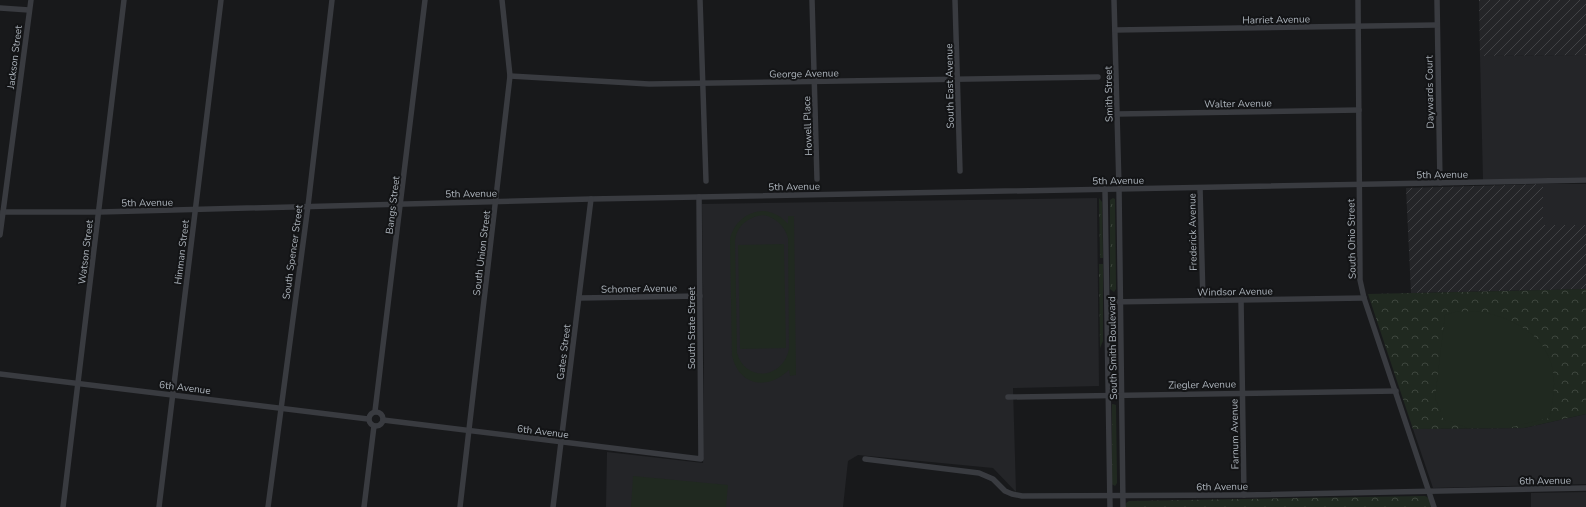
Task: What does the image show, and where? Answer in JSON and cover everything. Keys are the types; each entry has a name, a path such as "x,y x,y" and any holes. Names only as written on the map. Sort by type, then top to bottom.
{"street":[{"name":"Jackson Street","path":"0,235 31,0"},
{"name":"Watson Street","path":"63,507 100,212 124,0"},
{"name":"Hinman Street","path":"159,507 221,0"},
{"name":"South Spencer Street","path":"268,507 308,206 332,0"},
{"name":"Bangs Street","path":"375,411 425,0"},
{"name":"South Union Street","path":"460,507 510,76 502,0"},
{"path":"700,0 706,181"},
{"name":"Howell Place","path":"812,0 817,179"},
{"name":"South East Avenue","path":"955,0 960,171"},
{"name":"Smith Street","path":"1114,0 1119,188"},
{"name":"South Ohio Street","path":"1358,0 1360,280 1364,298 1434,507"},
{"name":"Daywards Court","path":"1437,0 1440,183"},
{"path":"0,8 29,10"},
{"name":"Harriet Avenue","path":"1115,30 1437,26"},
{"name":"George Avenue","path":"510,76 648,84 1098,76"},
{"name":"Walter Avenue","path":"1117,114 1359,110"},
{"name":"5th Avenue","path":"3,212 100,212 401,203 1586,180"},
{"name":"South Smith Boulevard","path":"1119,188 1123,507"},
{"name":"Frederick Avenue","path":"1200,188 1203,300"},
{"name":"South Smith Boulevard","path":"1105,189 1110,507"},
{"name":"South State Street","path":"699,197 701,459"},
{"name":"Gates Street","path":"553,507 590,199"},
{"name":"Schomer Avenue","path":"579,298 700,296"},
{"name":"Windsor Avenue","path":"1107,302 1364,298"},
{"name":"Farnum Avenue","path":"1241,300 1244,495"},
{"name":"6th Avenue","path":"0,374 368,419"},
{"name":"Ziegler Avenue","path":"1008,397 1243,392 1396,391"},
{"path":"375,411 380,414 383,420 379,425 374,426 368,419 370,414 375,411"},
{"name":"6th Avenue","path":"383,420 701,459"},
{"path":"364,507 374,426"},
{"name":"6th Avenue","path":"865,459 979,473 994,479 1006,491 1022,496 1244,495 1586,488"}],"shaded area":[{"path":"1479,0 1586,0 1586,55 1480,56"},
{"path":"1586,55 1586,177 1483,180 1480,56"},
{"path":"1543,184 1586,184 1586,225 1543,225"},
{"path":"1543,184 1543,225 1586,225 1586,289 1411,293 1406,188"},
{"path":"1097,198 1099,386 1013,388 1016,492 993,468 858,455 848,461 843,507 606,507 607,452 703,463 704,363 702,204"},
{"path":"1586,414 1586,484 1433,488 1413,429 1524,428"},
{"path":"1586,492 1586,507 1531,507 1531,493"}],"green space":[{"path":"1099,198 1102,202 1103,258 1100,258"},
{"path":"1113,198 1115,199 1116,289 1114,292 1110,289 1110,200"},
{"path":"764,211 774,214 788,224 788,216 794,216 796,375 790,376 789,370 772,381 764,383 748,379 741,374 732,356 730,240 734,228 742,219 752,213","holes":["758,216 767,216 782,226 788,238 789,349 780,366 764,374 756,373 748,369 742,363 737,353 735,242 738,231 744,223"]},
{"path":"784,244 786,348 740,349 738,245"},
{"path":"1099,264 1103,264 1103,341 1100,348"},
{"path":"1586,289 1586,414 1524,428 1413,429 1368,294"},
{"path":"1113,311 1116,313 1116,384 1113,386 1111,313"},
{"path":"1476,311 1499,316 1521,326 1539,342 1546,352 1551,363 1554,377 1553,398 1549,418 1508,428 1467,428 1450,421 1446,421 1441,416 1441,412 1435,398 1445,315 1455,312"},
{"path":"1113,404 1116,405 1117,483 1115,486 1112,484"},
{"path":"633,476 728,485 726,507 631,507"},
{"path":"1425,496 1429,498 1432,507 1125,507 1126,503 1129,501"}]}
